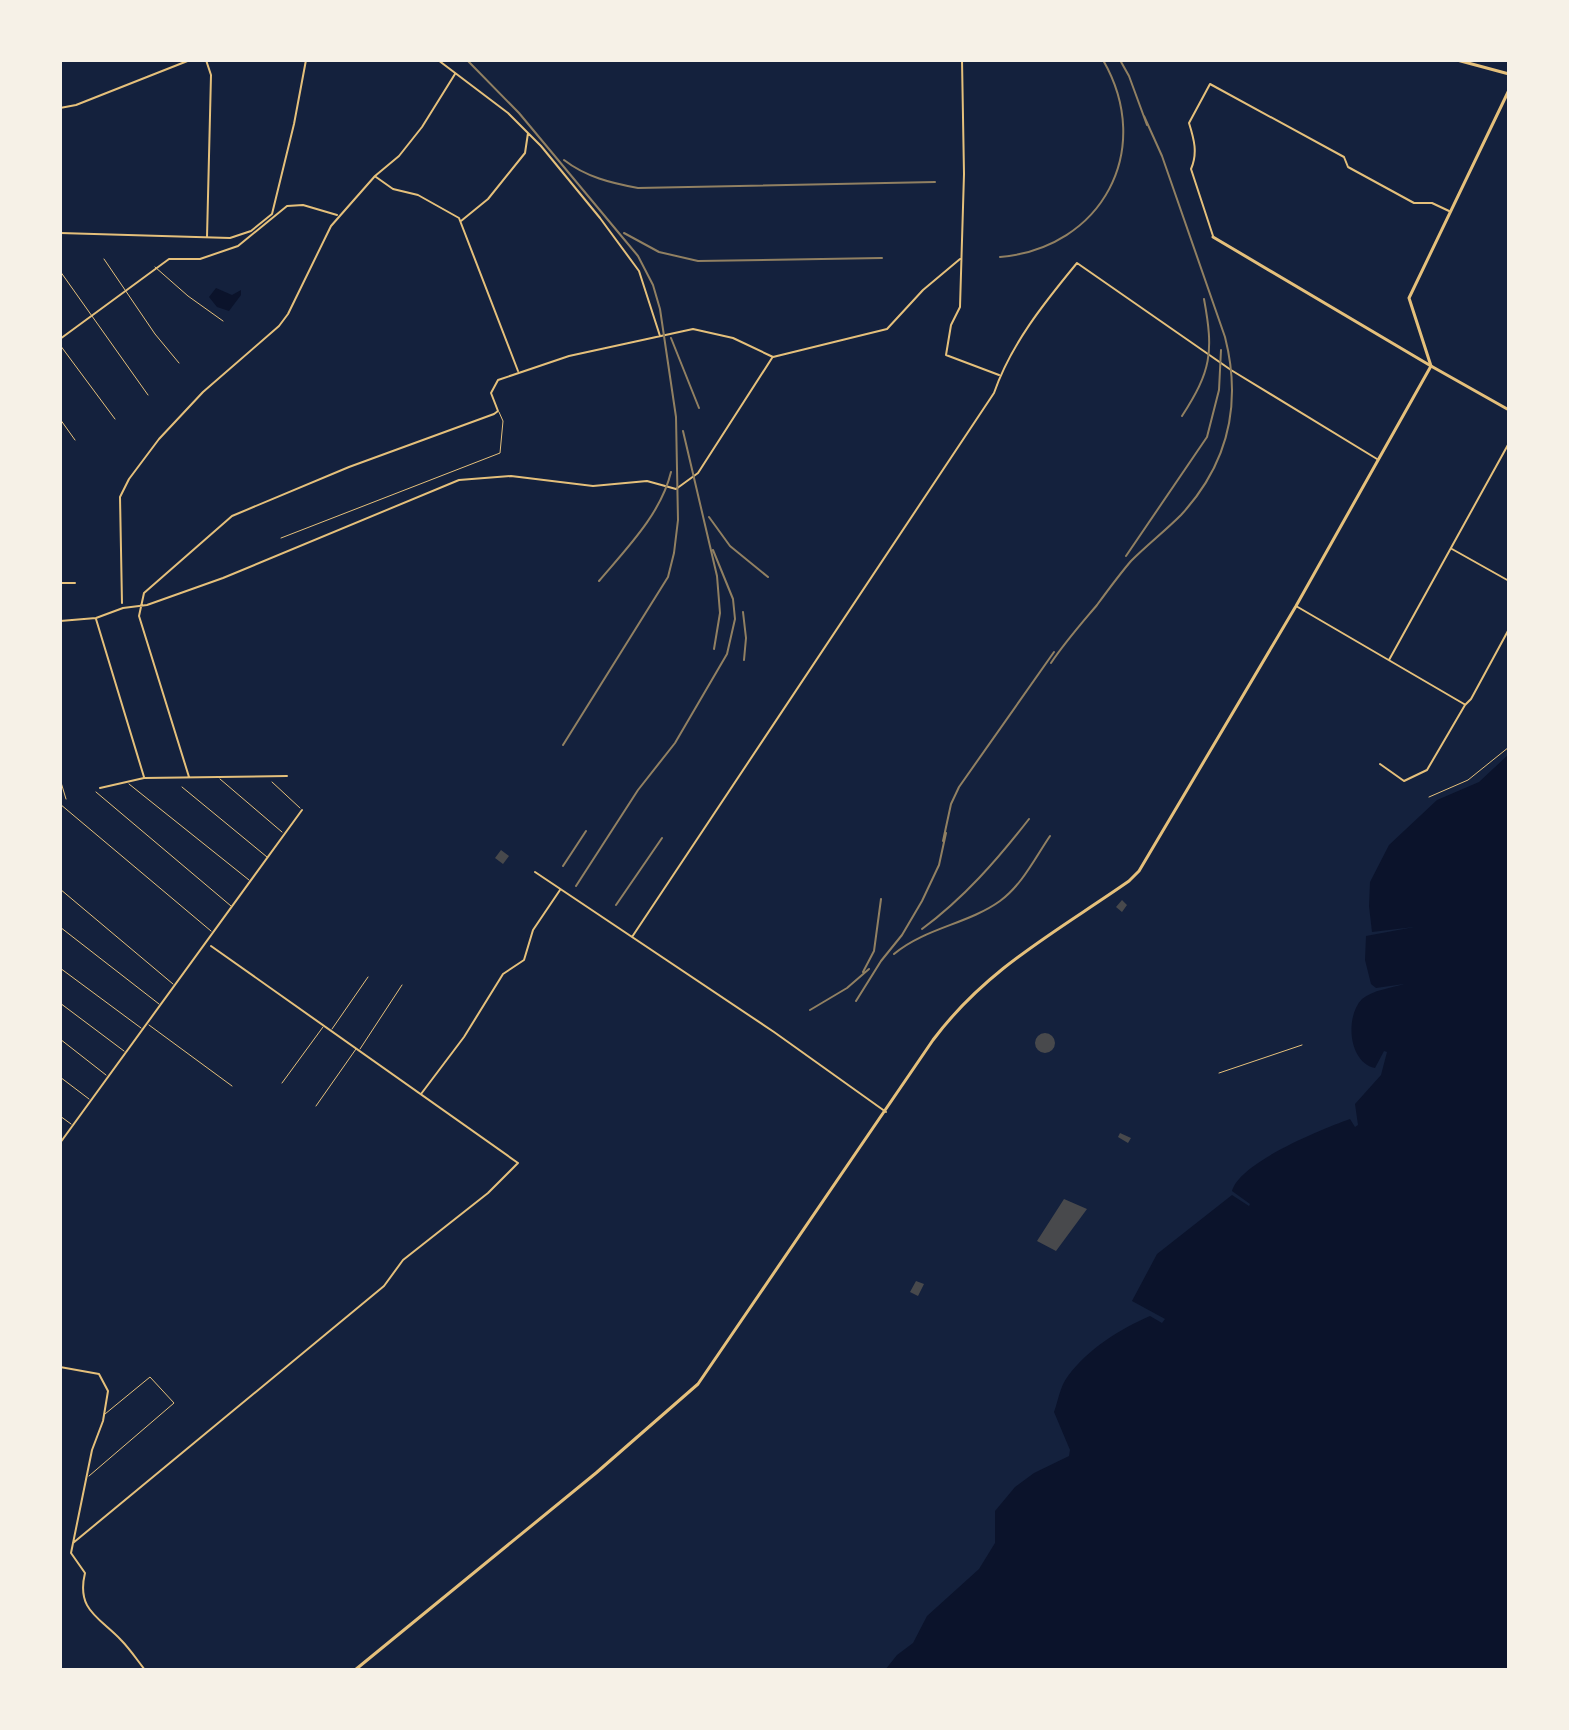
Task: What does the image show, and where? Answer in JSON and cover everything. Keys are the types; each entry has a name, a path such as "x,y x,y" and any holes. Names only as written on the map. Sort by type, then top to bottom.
{"main road":[{"path":"1457,60 1509,74"},
{"path":"355,1670 596,1473 698,1384 946,1023 982,985 1021,953 1129,881 1139,871 1296,606 1431,366 1409,298 1509,90"},
{"path":"1213,237 1509,410"}],"street":[{"path":"60,132 60,108 76,105 190,60"},
{"path":"206,60 211,75 207,237"},
{"path":"60,233 230,238 251,231 272,214 306,60"},
{"path":"438,60 508,113 600,218 639,271 660,336"},
{"path":"962,60 964,174 960,307 951,325 946,355 1000,376"},
{"path":"122,603 120,497 129,479 159,439 203,392 279,326 288,314 331,226 375,176 399,156 422,127 455,74"},
{"path":"1213,237 1191,169 1196,158 1189,123 1210,84 1344,157 1348,167 1414,203 1432,203 1451,212"},
{"path":"460,221 488,199 525,153 528,133"},
{"path":"375,176 393,189 418,195 459,218 518,372"},
{"path":"60,339 155,267 169,259 200,259 238,246 287,206 303,205 338,216"},
{"path":"189,777 139,616 144,593 232,516 336,472 498,411 491,393 498,380 569,356 693,329 733,338 773,357 887,329 923,290 960,259"},
{"path":"632,937 994,393 1004,362 1051,294 1077,263 1233,371 1378,459"},
{"path":"60,621 96,618 141,604 147,605 223,578 459,480 511,476 593,486 647,481 666,487 681,487 698,473 773,357"},
{"path":"1389,660 1509,443"},
{"path":"1451,549 1509,581"},
{"path":"60,583 75,583"},
{"path":"1296,606 1465,705"},
{"path":"96,618 144,778"},
{"path":"1380,764 1404,781 1423,774 1471,699 1509,629"},
{"path":"100,788 144,778 287,776"},
{"path":"60,1143 302,810"},
{"path":"535,872 774,1032 886,1112"},
{"path":"420,1096 464,1037 503,974 524,960 533,930 560,889"},
{"path":"73,1543 384,1286 403,1260 488,1193 518,1163 211,946"},
{"path":"60,1367 99,1374 108,1391 105,1415 92,1450 71,1553 85,1573 81,1589 88,1608 121,1639 145,1670"}],"lane":[{"path":"104,259 179,363"},
{"path":"155,267 223,321"},
{"path":"60,271 148,395"},
{"path":"60,345 115,419"},
{"path":"281,538 500,453 503,421 498,411"},
{"path":"60,419 75,440"},
{"path":"60,779 66,799"},
{"path":"220,779 284,834"},
{"path":"272,782 302,810"},
{"path":"129,784 249,880"},
{"path":"182,787 267,857"},
{"path":"96,792 231,906"},
{"path":"60,804 213,932"},
{"path":"60,889 175,985"},
{"path":"60,927 160,1005"},
{"path":"60,968 143,1030"},
{"path":"330,1031 368,977"},
{"path":"316,1106 402,985"},
{"path":"60,1003 126,1053"},
{"path":"149,1025 232,1086"},
{"path":"282,1083 323,1026"},
{"path":"60,1039 109,1077"},
{"path":"60,1077 91,1101"},
{"path":"60,1116 73,1126"},
{"path":"87,1478 174,1403 150,1377 105,1415"}],"path":[{"path":"1429,797 1468,780 1509,747"},
{"path":"1219,1073 1302,1045"}],"water":[{"path":"216,288 232,295 241,290 241,295 229,311 217,307 209,297"},
{"path":"1509,754 1509,1670 885,1670 897,1655 913,1643 927,1616 979,1569 995,1543 995,1511 1015,1487 1034,1473 1069,1456 1070,1450 1054,1412 1068,1376 1085,1357 1127,1327 1150,1316 1162,1323 1165,1319 1132,1301 1157,1254 1232,1195 1249,1206 1232,1191 1238,1180 1265,1158 1350,1119 1355,1127 1358,1125 1355,1104 1381,1075 1387,1052 1384,1051 1375,1068 1359,1057 1352,1038 1353,1016 1366,996 1404,984 1376,988 1371,984 1365,960 1366,936 1414,927 1372,932 1370,882 1389,845 1437,800 1479,782"}],"building":[{"path":"501,850 509,856 503,864 495,858"},
{"path":"1122,900 1127,905 1122,912 1116,907"},
{"path":"1045,1033 1052,1036 1055,1043 1052,1050 1045,1053 1038,1050 1035,1043 1038,1036"},
{"path":"1120,1133 1131,1138 1128,1143 1118,1137"},
{"path":"1064,1199 1087,1209 1056,1251 1037,1241"},
{"path":"916,1281 924,1284 918,1296 910,1292"}],"railway":[{"path":"467,60 519,113 638,256 653,285 660,309 676,417 678,520 668,577 563,745"},
{"path":"1000,257 1036,250 1066,235 1091,214 1109,189 1120,160 1123,127 1118,94 1103,60"},
{"path":"1120,60 1147,125"},
{"path":"1051,663 1131,561 1181,515 1197,495 1211,475 1220,453 1231,409 1232,386 1225,337 1162,156 1144,116"},
{"path":"564,160 599,178 638,188 935,182"},
{"path":"624,233 659,252 698,261 882,258"},
{"path":"1182,416 1199,386 1208,361 1209,334 1204,299"},
{"path":"671,338 699,408"},
{"path":"1126,556 1207,437 1219,390 1221,350"},
{"path":"683,431 717,576 720,613 714,649"},
{"path":"599,581 651,517 671,472"},
{"path":"709,517 730,546 768,577"},
{"path":"576,886 638,790 675,743 727,654 735,619 733,599 713,550"},
{"path":"743,612 746,638 744,660"},
{"path":"943,841 951,804 959,787 1054,652"},
{"path":"922,929 979,878 1029,819"},
{"path":"563,866 586,831"},
{"path":"856,1001 922,901 939,865 946,833"},
{"path":"894,954 919,938 988,909 1008,895 1050,836"},
{"path":"616,905 662,838"},
{"path":"863,972 874,951 881,899"},
{"path":"810,1010 847,988 869,969"}]}
